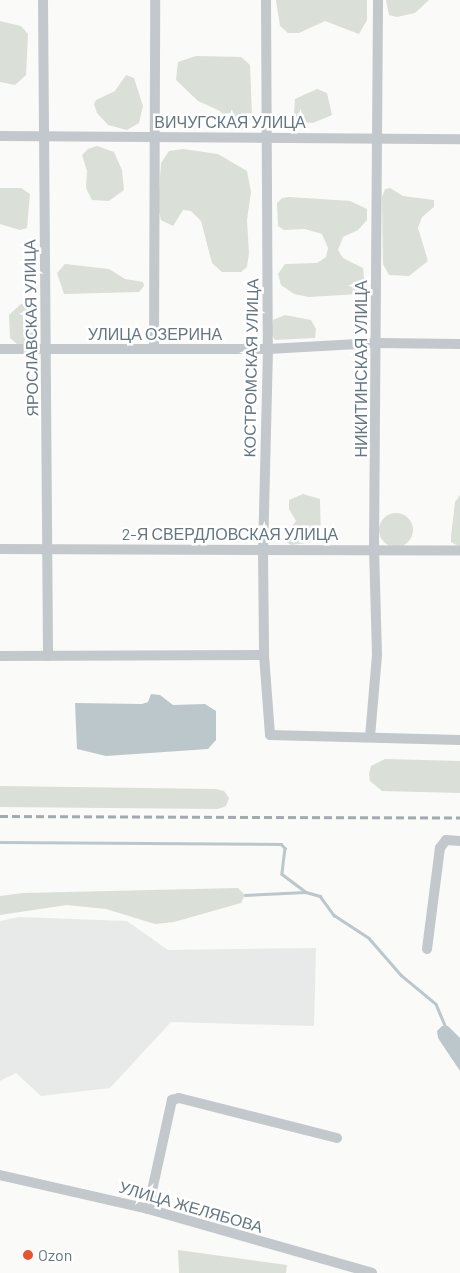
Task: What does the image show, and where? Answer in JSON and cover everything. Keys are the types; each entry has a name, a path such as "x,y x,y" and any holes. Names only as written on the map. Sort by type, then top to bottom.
{"street":[{"name":"ЯРОСЛАВСКАЯ УЛИЦА","path":"43,0 48,656"},
{"path":"154,0 154,349"},
{"name":"КОСТРОМСКАЯ УЛИЦА","path":"266,0 268,349 263,551 264,655 270,735 370,737"},
{"name":"НИКИТИНСКАЯ УЛИЦА","path":"370,737 377,655 374,549 378,0"},
{"name":"ВИЧУГСКАЯ УЛИЦА","path":"0,136 460,139"},
{"name":"УЛИЦА ОЗЕРИНА","path":"0,349 268,349 376,343 460,344"},
{"name":"2-Я СВЕРДЛОВСКАЯ УЛИЦА","path":"0,549 263,551 374,549 460,551"},
{"path":"0,656 264,655"},
{"path":"370,737 460,740"},
{"path":"427,949 440,848 446,840 460,841"},
{"path":"148,1209 172,1100 179,1098 337,1138"},
{"name":"УЛИЦА ЖЕЛЯБОВА","path":"0,1175 148,1209 372,1273"}],"shaded area":[{"path":"276,0 367,0 367,20 359,34 325,21 299,33 288,33 280,26"},
{"path":"386,0 429,0 415,13 397,17 389,15"},
{"path":"0,21 21,26 28,34 26,75 15,85 0,82"},
{"path":"196,56 241,57 250,65 252,116 245,128 235,129 220,111 198,101 176,80 178,62"},
{"path":"126,75 134,78 143,106 139,123 127,130 108,125 97,113 94,104 96,100 115,91"},
{"path":"317,89 327,93 332,115 313,123 301,122 294,114 295,99"},
{"path":"97,146 114,152 122,170 124,190 109,201 92,200 86,188 87,171 82,155 88,149"},
{"path":"183,149 218,154 247,171 251,192 247,220 249,253 247,267 241,272 222,272 212,263 201,221 191,211 183,210 173,226 161,220 158,208 161,163 169,151"},
{"path":"0,188 21,188 30,194 27,228 20,230 0,224"},
{"path":"390,188 403,196 434,200 434,207 422,217 418,228 428,261 409,276 389,275 383,264 382,197 385,189"},
{"path":"282,198 350,201 367,209 367,220 358,230 343,237 338,250 343,258 363,268 365,287 358,294 309,297 294,294 281,285 278,274 285,264 317,263 326,257 328,248 322,234 305,229 284,230 278,226 277,203"},
{"path":"65,264 109,269 125,279 143,282 144,286 139,292 64,294 57,273"},
{"path":"21,304 32,305 38,335 34,343 18,345 10,338 9,315"},
{"path":"285,315 311,320 316,329 315,338 275,340 271,333 273,320"},
{"path":"303,494 320,499 321,541 291,545 282,539 296,521 289,509 289,500"},
{"path":"460,495 460,547 451,542 451,537 455,502"},
{"path":"396,513 403,514 408,518 412,523 412,537 408,542 403,546 396,547 389,546 384,542 380,537 379,530 380,523 384,518 389,514"},
{"path":"151,694 160,695 173,705 205,704 216,711 216,740 208,749 106,756 77,749 75,703 142,704 148,702"},
{"path":"385,759 460,761 460,793 382,791 370,781 369,774 371,766"},
{"path":"0,786 216,789 224,791 229,798 226,806 218,809 0,807"},
{"path":"238,888 245,895 241,903 174,922 155,924 106,909 67,905 0,915 0,896 23,893"},
{"path":"19,917 127,921 168,950 316,948 314,1026 171,1022 110,1088 41,1096 16,1073 0,1081 0,921"},
{"path":"442,1026 448,1026 460,1038 460,1071 438,1038 437,1031"},
{"path":"178,1250 287,1265 286,1273 179,1273"}],"waterway":[{"path":"0,842 281,844 285,848 282,874 306,892 320,896 334,915 369,938 401,975 436,1004 446,1028"},
{"path":"245,895 305,892"}],"railway":[{"path":"0,816 460,818"}],"place":[{"name":"Ozon","path":"28,1255"}]}
